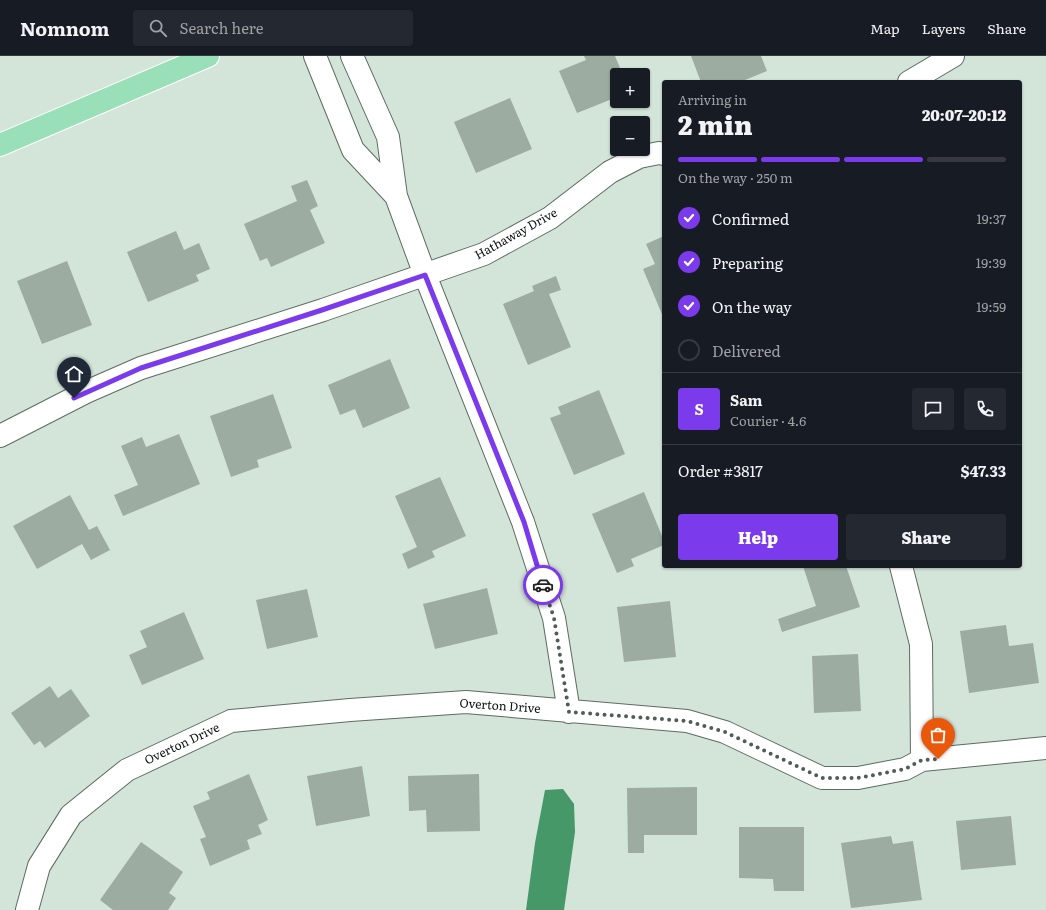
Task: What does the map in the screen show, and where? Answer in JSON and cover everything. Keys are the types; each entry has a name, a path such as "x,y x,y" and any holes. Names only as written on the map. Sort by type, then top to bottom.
{"main road":[{"path":"0,145 208,56"}],"street":[{"path":"315,56 353,150 396,196"},
{"path":"352,56 388,138 396,196 425,275 524,522 554,618 569,712"},
{"path":"912,80 953,56"},
{"name":"Hathaway Drive","path":"0,436 86,392 141,368 322,310 484,254 550,218 610,172 639,157 662,154"},
{"path":"902,568 921,644 922,760"},
{"name":"Overton Drive","path":"27,910 39,866 72,815 127,770 231,721 350,710 466,702 687,721 725,732 822,778 858,778 905,769 922,760 1046,748"}],"shaded area":[{"path":"563,789 574,804 575,832 564,910 526,910 535,843 545,790"}],"building":[{"path":"584,56 615,56 620,68 610,68 610,100 577,113 559,71 586,60"},
{"path":"691,56 761,56 767,71 745,80 700,80"},
{"path":"510,98 532,149 476,173 454,122"},
{"path":"307,180 318,206 310,210 325,243 271,267 267,258 260,261 244,224 297,201 291,186"},
{"path":"176,231 184,250 199,243 210,269 196,275 199,281 148,302 127,252"},
{"path":"662,237 662,314 643,269 655,264 646,244"},
{"path":"67,261 92,325 42,344 17,281"},
{"path":"556,276 561,290 549,294 571,347 528,365 503,304 534,291 532,286"},
{"path":"390,359 410,408 363,428 355,409 340,415 328,385"},
{"path":"599,390 625,454 574,475 550,418 561,414 558,407"},
{"path":"273,394 292,448 257,460 259,467 231,477 210,416"},
{"path":"179,434 200,484 123,516 114,495 138,485 121,446 142,437 146,447"},
{"path":"440,477 466,536 432,551 435,557 408,569 402,554 417,547 395,496"},
{"path":"644,492 662,536 662,546 631,559 634,566 617,573 592,514"},
{"path":"70,495 89,530 97,526 110,550 91,560 82,544 37,569 13,526"},
{"path":"804,568 847,568 860,607 782,632 778,619 816,606"},
{"path":"487,588 498,634 435,649 423,604"},
{"path":"307,589 318,637 267,649 256,600"},
{"path":"670,601 676,657 624,662 617,607"},
{"path":"184,612 204,659 142,685 129,655 147,647 140,631"},
{"path":"1006,625 1009,646 1033,643 1039,683 969,693 960,631"},
{"path":"858,654 861,711 814,713 812,656"},
{"path":"50,686 58,698 71,689 90,716 45,748 40,741 34,745 11,713"},
{"path":"362,766 370,816 316,826 307,776"},
{"path":"249,774 268,820 258,825 262,834 247,840 250,849 210,866 200,839 206,837 193,806 210,799 207,792"},
{"path":"479,774 480,831 427,832 426,810 409,811 408,776"},
{"path":"697,787 697,835 644,835 644,853 628,853 627,788"},
{"path":"1011,816 1016,865 961,870 956,821"},
{"path":"739,827 804,827 804,891 774,891 773,879 739,878"},
{"path":"891,836 893,844 913,841 922,900 851,908 841,843"},
{"path":"141,842 183,872 169,893 176,898 168,910 113,910 100,900"}],"way so far":[{"path":"543,585 554,618 569,712 687,721 725,732 822,778 858,778 905,769 922,760 938,759"}],"route":[{"path":"74,398 141,368 322,310 425,275 524,522 543,585"}]}
